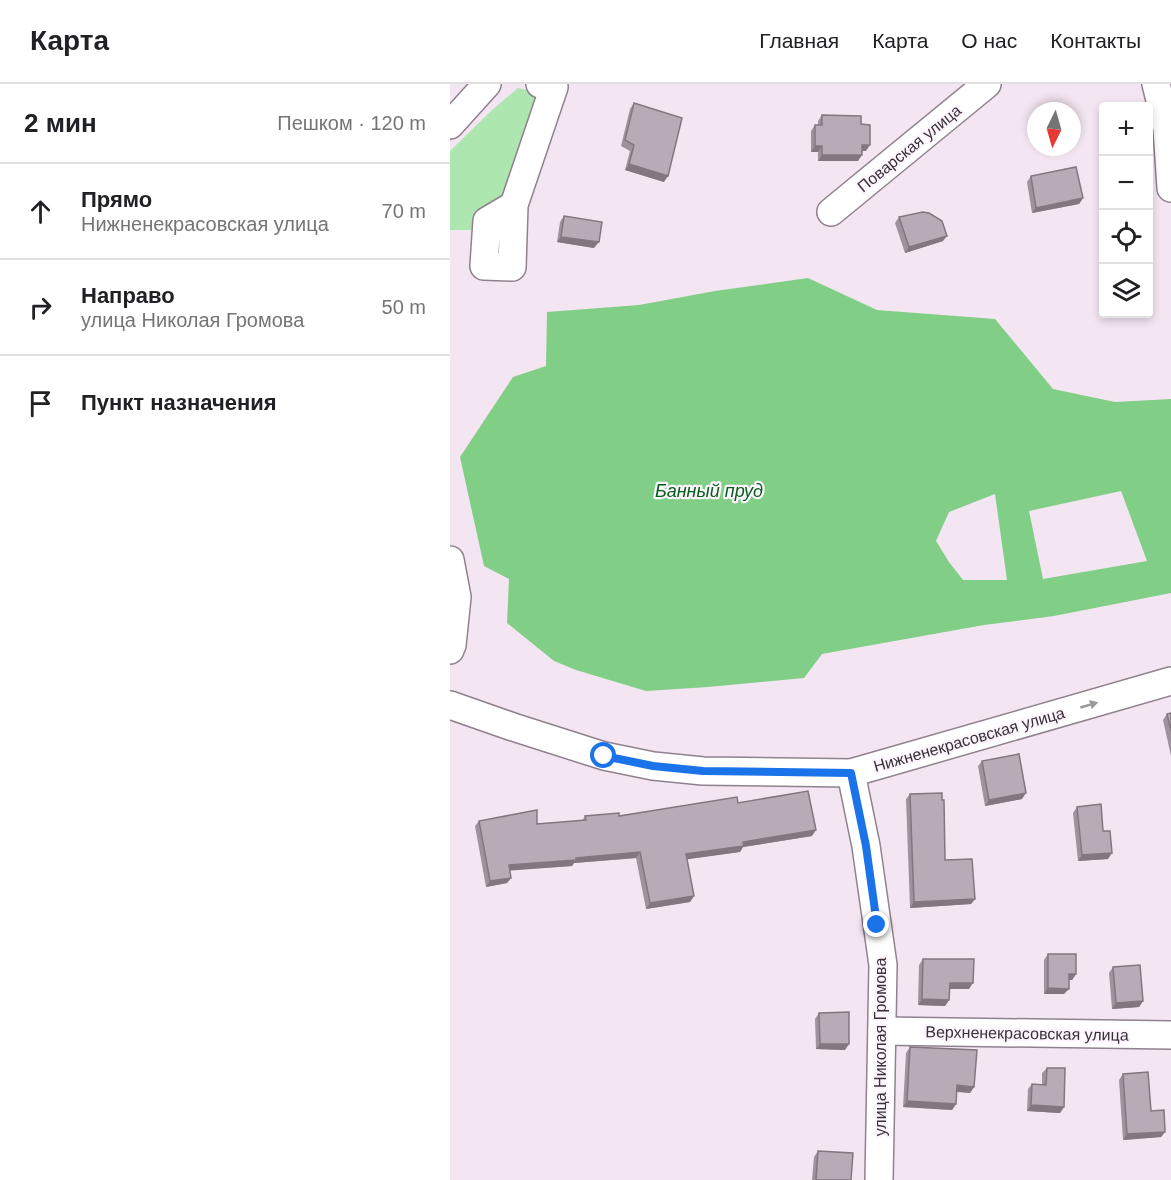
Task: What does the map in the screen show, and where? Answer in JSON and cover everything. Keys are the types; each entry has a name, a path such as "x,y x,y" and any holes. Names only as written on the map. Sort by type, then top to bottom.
{"street":[{"path":"451,123 487,84"},
{"path":"514,205 554,87 540,84"},
{"name":"Поварская улица","path":"831,212 987,84"},
{"path":"1156,84 1167,128 1171,188"},
{"path":"450,560 457,597 450,650"},
{"name":"Нижненекрасовская улица","path":"450,705 604,756 653,766 703,771 851,773 1171,681"},
{"name":"улица Николая Громова","path":"851,773 866,846 883,965 879,1180"},
{"name":"Верхненекрасовская улица","path":"882,1031 1171,1035"}],"shaded area":[{"path":"518,88 546,95 511,200 478,230 450,230 450,151"}],"water":[{"name":"Банный пруд","path":"808,278 877,310 995,319 1053,389 1115,402 1171,399 1171,593 1054,616 984,625 822,654 804,678 646,691 554,661 507,623 509,579 484,566 460,457 513,377 546,366 547,312 639,305 715,291","holes":["1121,491 1147,561 1043,579 1029,511","995,494 1007,580 963,580 936,541 949,512"]}],"building":[{"path":"634,103 682,118 668,176 629,164 634,145 625,140"},
{"path":"822,115 861,116 861,124 870,125 870,145 862,145 862,155 822,155 822,146 815,146 815,125 822,125"},
{"path":"1076,167 1083,198 1036,208 1031,176"},
{"path":"923,212 942,221 947,236 909,247 899,217"},
{"path":"564,216 602,222 599,242 561,237"},
{"path":"1171,713 1171,731 1167,714"},
{"path":"1019,754 1026,793 989,800 982,761"},
{"path":"808,791 816,830 743,842 744,846 686,854 694,896 650,903 640,852 509,865 511,878 490,881 479,821 537,810 537,824 586,820 585,816 619,813 619,816 737,797 738,803"},
{"path":"942,793 945,860 972,859 975,899 914,902 910,794"},
{"path":"1101,804 1103,831 1110,831 1112,853 1082,855 1077,807"},
{"path":"1048,954 1076,954 1076,974 1069,974 1069,989 1048,988"},
{"path":"923,959 974,959 973,983 950,983 949,1000 922,999"},
{"path":"1140,965 1143,1001 1116,1003 1113,967"},
{"path":"849,1012 849,1044 820,1044 819,1013"},
{"path":"910,1047 977,1050 974,1087 957,1085 956,1104 907,1101"},
{"path":"1047,1068 1065,1068 1064,1107 1031,1105 1032,1084 1046,1085"},
{"path":"1148,1072 1151,1111 1164,1110 1165,1132 1127,1134 1123,1074"},
{"path":"818,1151 853,1153 851,1180 816,1180"}],"route":[{"path":"604,756 653,766 703,771 851,773 866,846 877,925"}]}
